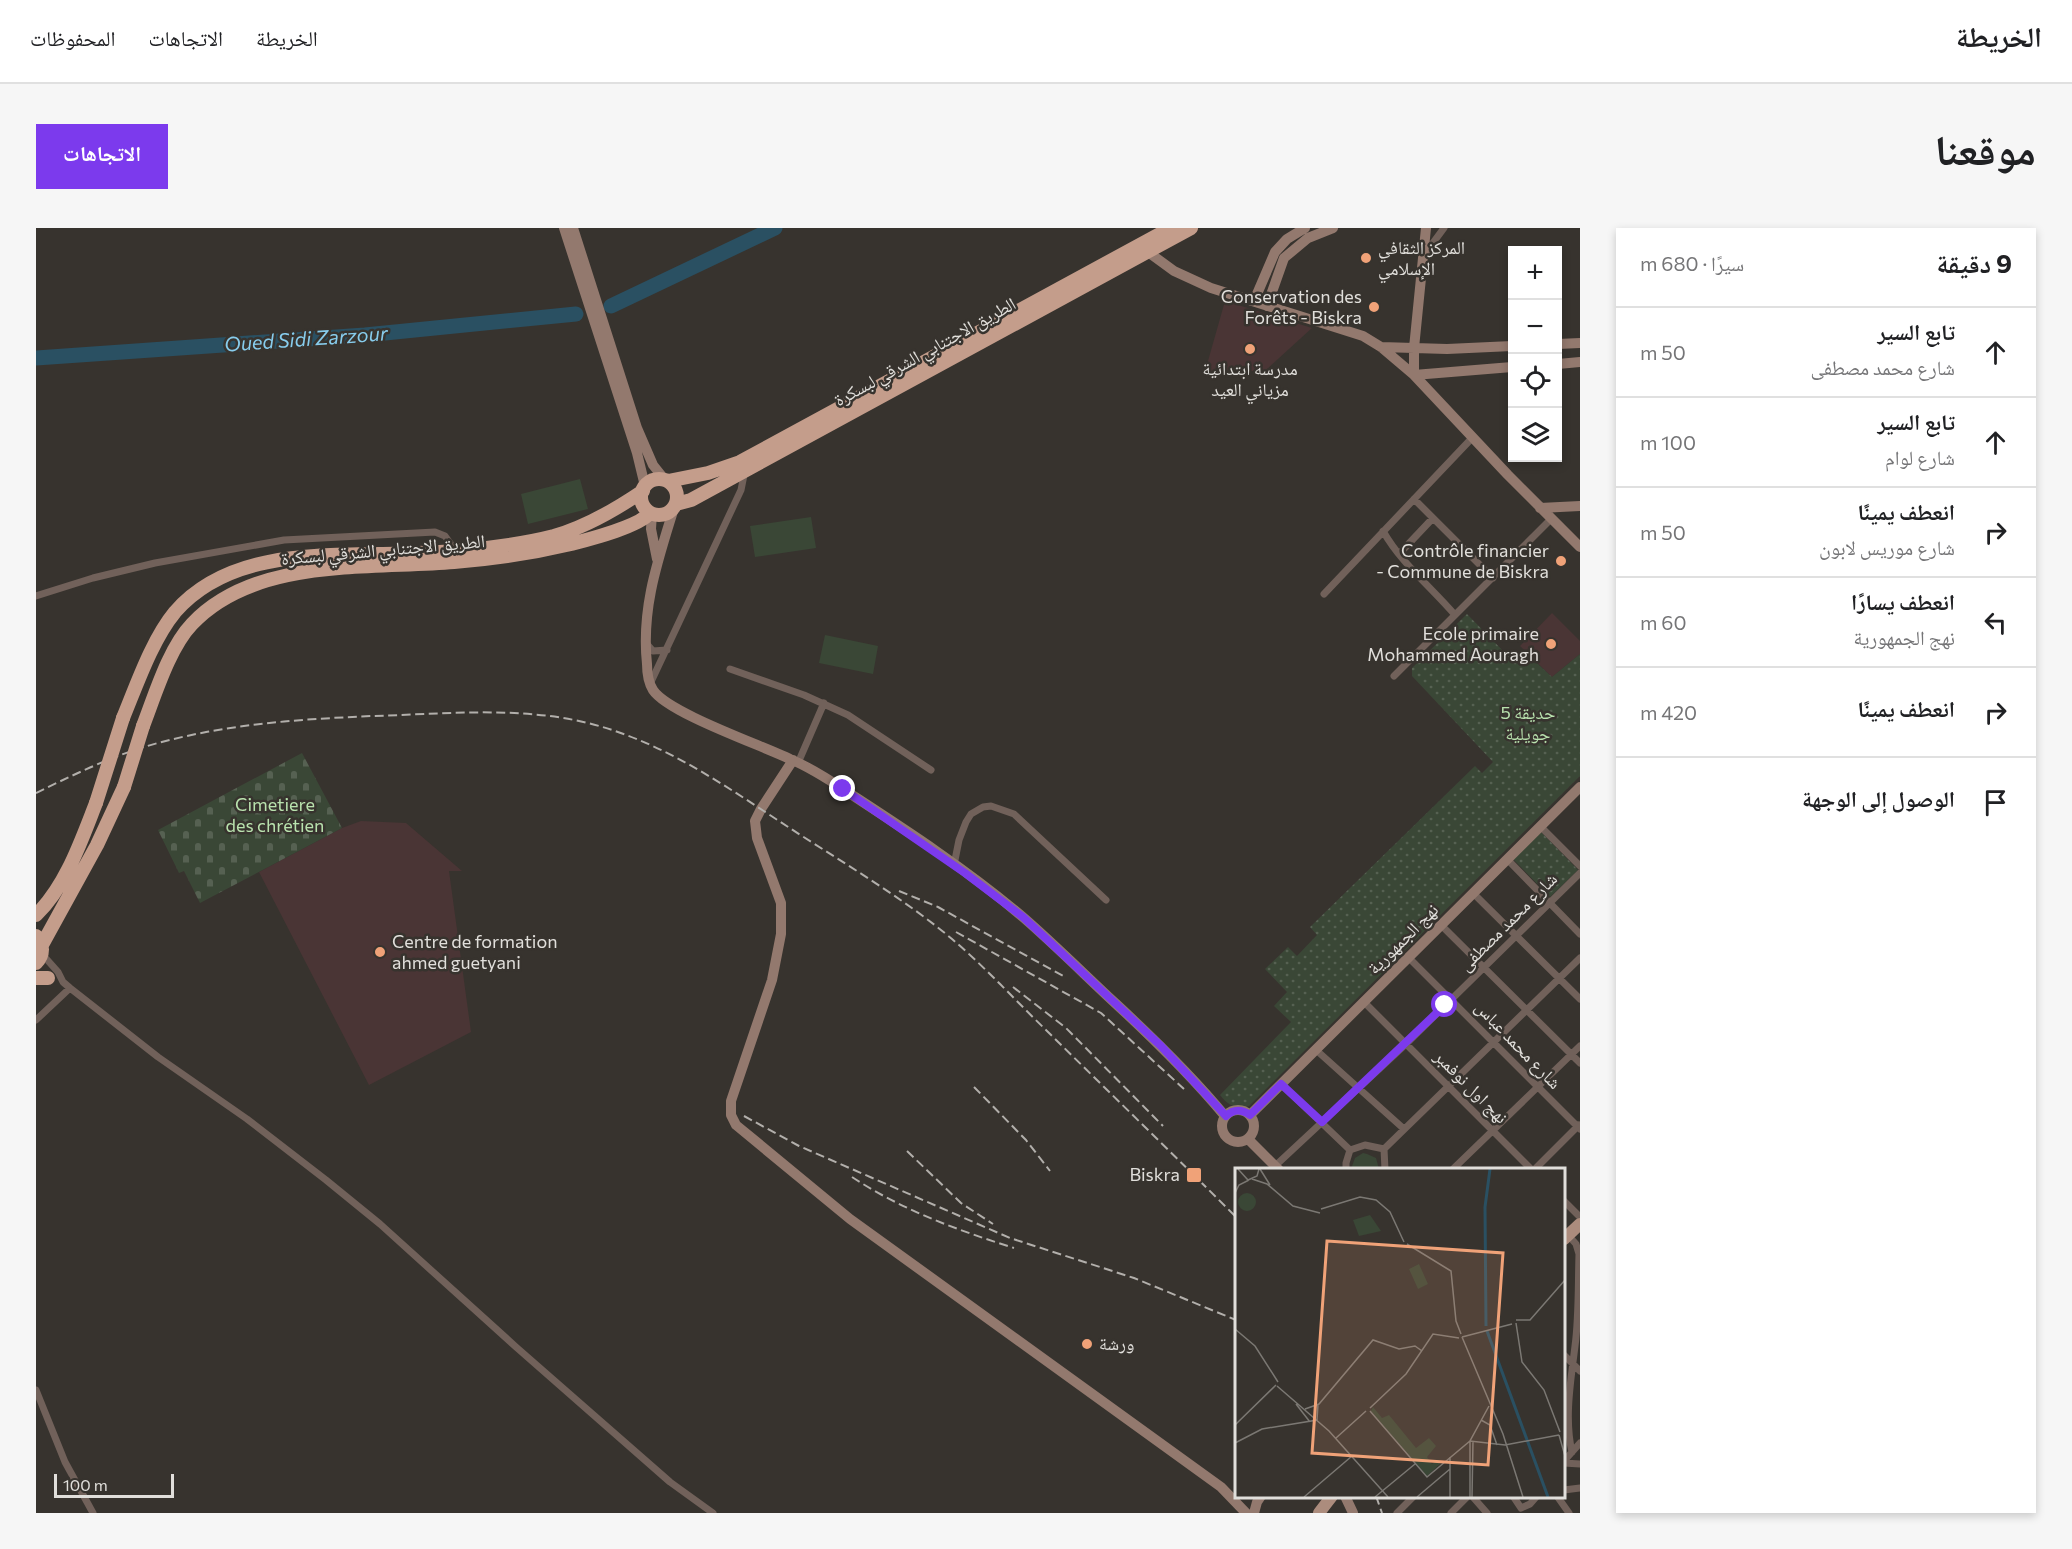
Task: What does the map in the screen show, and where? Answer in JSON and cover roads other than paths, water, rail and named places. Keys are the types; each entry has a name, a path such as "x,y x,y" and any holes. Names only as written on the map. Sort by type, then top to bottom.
{"highway":[{"name":"الطريق الاجتنابي الشرقي لبسكرة","path":"666,481 708,473 740,462 1171,228"},
{"name":"الطريق الاجتنابي الشرقي لبسكرة","path":"675,506 691,500 1191,228"},
{"path":"654,480 666,481 675,489 675,506 666,514 651,513 642,501 644,489 654,480"},
{"name":"الطريق الاجتنابي الشرقي لبسكرة","path":"36,915 45,907 59,885 80,845 123,718 142,672 175,612 195,594 215,581 259,565 303,556 455,550 553,536 591,522 614,510 644,489"},
{"name":"الطريق الاجتنابي الشرقي لبسكرة","path":"39,949 97,845 124,787 160,680 190,625 207,610 242,589 263,580 312,571 454,562 520,555 591,538 640,520 651,513"}],"main road":[{"path":"564,228 637,453 644,489"},
{"path":"573,228 637,428 653,465 666,481"},
{"path":"1254,302 1275,252 1287,239 1306,232 1334,228"},
{"path":"1414,375 1414,348 1426,228"},
{"path":"1267,306 1284,258 1306,232"},
{"path":"1148,252 1174,271 1211,288 1346,330 1363,336 1381,347 1414,375 1554,523 1580,547"},
{"path":"1562,344 1579,343 1580,362 1562,364"},
{"path":"1381,347 1508,346"},
{"path":"1487,348 1488,368"},
{"path":"1414,375 1508,367"},
{"path":"675,506 657,563 646,616 645,642 650,685 663,701 693,717 796,761 843,789 954,865 1023,917 1072,962 1161,1046 1226,1116"},
{"path":"1540,508 1580,506"},
{"path":"1554,523 1566,507"},
{"path":"651,513 657,563"},
{"path":"796,761 760,809 755,821 757,838 781,903 781,934 772,980 731,1101 731,1115 736,1125 850,1218 1221,1487 1246,1513"},
{"name":"نهج الجمهورية","path":"1250,1115 1540,826 1578,793"},
{"path":"1235,1110 1250,1115 1254,1125 1248,1139 1238,1142 1225,1135 1222,1125 1226,1116 1235,1110"},
{"path":"1248,1139 1277,1168"},
{"path":"1566,1237 1580,1224"},
{"path":"1221,1487 1235,1493"},
{"path":"1254,1513 1259,1498"},
{"path":"1319,1513 1331,1498"},
{"path":"1346,1498 1353,1513"}],"street":[{"path":"1423,256 1440,237 1444,228"},
{"path":"1324,594 1473,437"},
{"path":"650,685 741,490 745,470"},
{"path":"1414,499 1493,578"},
{"path":"1399,554 1433,518"},
{"path":"1394,676 1493,578 1554,523"},
{"path":"1383,531 1399,554 1455,615"},
{"path":"36,596 93,578 155,563 284,540 435,532 445,536 455,550"},
{"path":"645,642 653,651 667,650"},
{"path":"730,669 824,703 869,727 931,770"},
{"path":"796,761 824,703"},
{"path":"954,865 959,840 971,814 983,807 991,806 1014,814 1106,900"},
{"path":"1540,826 1580,866"},
{"path":"1507,859 1580,934"},
{"name":"شارع محمد مصطفى","path":"1277,1168 1580,873"},
{"path":"1473,892 1580,999"},
{"path":"1441,925 1580,1063"},
{"path":"39,949 70,988 158,1057 248,1119 335,1187 380,1224 670,1482 713,1513"},
{"name":"شارع محمد عباس","path":"1408,957 1579,1127"},
{"path":"1385,1168 1384,1149 1580,957"},
{"path":"40,976 63,982"},
{"path":"36,1020 70,988"},
{"name":"نهج اول نوفمبر","path":"1363,1001 1531,1168"},
{"path":"36,1011 45,1012"},
{"path":"1454,1168 1580,1046"},
{"path":"1315,1049 1404,1129"},
{"path":"1281,1084 1350,1150"},
{"path":"1535,1168 1579,1127"},
{"path":"1350,1150 1365,1145 1384,1149"},
{"path":"1346,1168 1350,1150"},
{"path":"1565,1203 1580,1217"},
{"path":"1566,1237 1576,1244 1579,1254 1569,1419 1569,1440 1572,1452"},
{"path":"1565,1357 1580,1371"},
{"path":"36,1390 65,1462 93,1513"},
{"path":"1565,1460 1580,1443"},
{"path":"1565,1462 1580,1464"},
{"path":"1565,1490 1580,1488"},
{"path":"1397,1513 1413,1498"},
{"path":"1451,1513 1469,1498"},
{"path":"1471,1498 1487,1513"},
{"path":"1520,1510 1536,1498"},
{"path":"1558,1498 1569,1513"}],"waterway":[{"name":"Oued Sidi Zarzour","path":"611,306 775,228"},
{"name":"Oued Sidi Zarzour","path":"36,358 365,335 576,314"}],"railway":[{"path":"36,793 127,753 184,737 238,727 319,719 453,713 535,714 588,723 640,740 711,777 932,923 988,973 1235,1216"},
{"path":"899,891 938,907 1065,977"},
{"path":"956,932 1101,1013 1184,1089"},
{"path":"1013,987 1066,1028 1163,1126"},
{"path":"974,1087 1026,1140 1050,1171"},
{"path":"744,1116 799,1146 1010,1238 1134,1278 1235,1320"},
{"path":"907,1151 961,1203 993,1224"},
{"path":"852,1177 930,1218 1014,1248"},
{"path":"1377,1498 1382,1513"}],"place":[{"name":"المركز الثقافي الإسلامي","path":"1366,258"},
{"name":"Conservation des Forêts - Biskra","path":"1374,307"},
{"name":"مدرسة ابتدائية مزياني العيد","path":"1250,349"},
{"name":"Contrôle financier - Commune de Biskra","path":"1561,561"},
{"name":"Ecole primaire Mohammed Aouragh","path":"1551,644"},
{"name":"Centre de formation ahmed guetyani","path":"380,952"},
{"name":"Biskra","path":"1194,1175"},
{"name":"ورشة","path":"1087,1344"}],"park label":[{"name":"حديقة 5 جويلية","path":"1528,723"},
{"name":"Cimetiere des chrétien","path":"275,815"}]}
